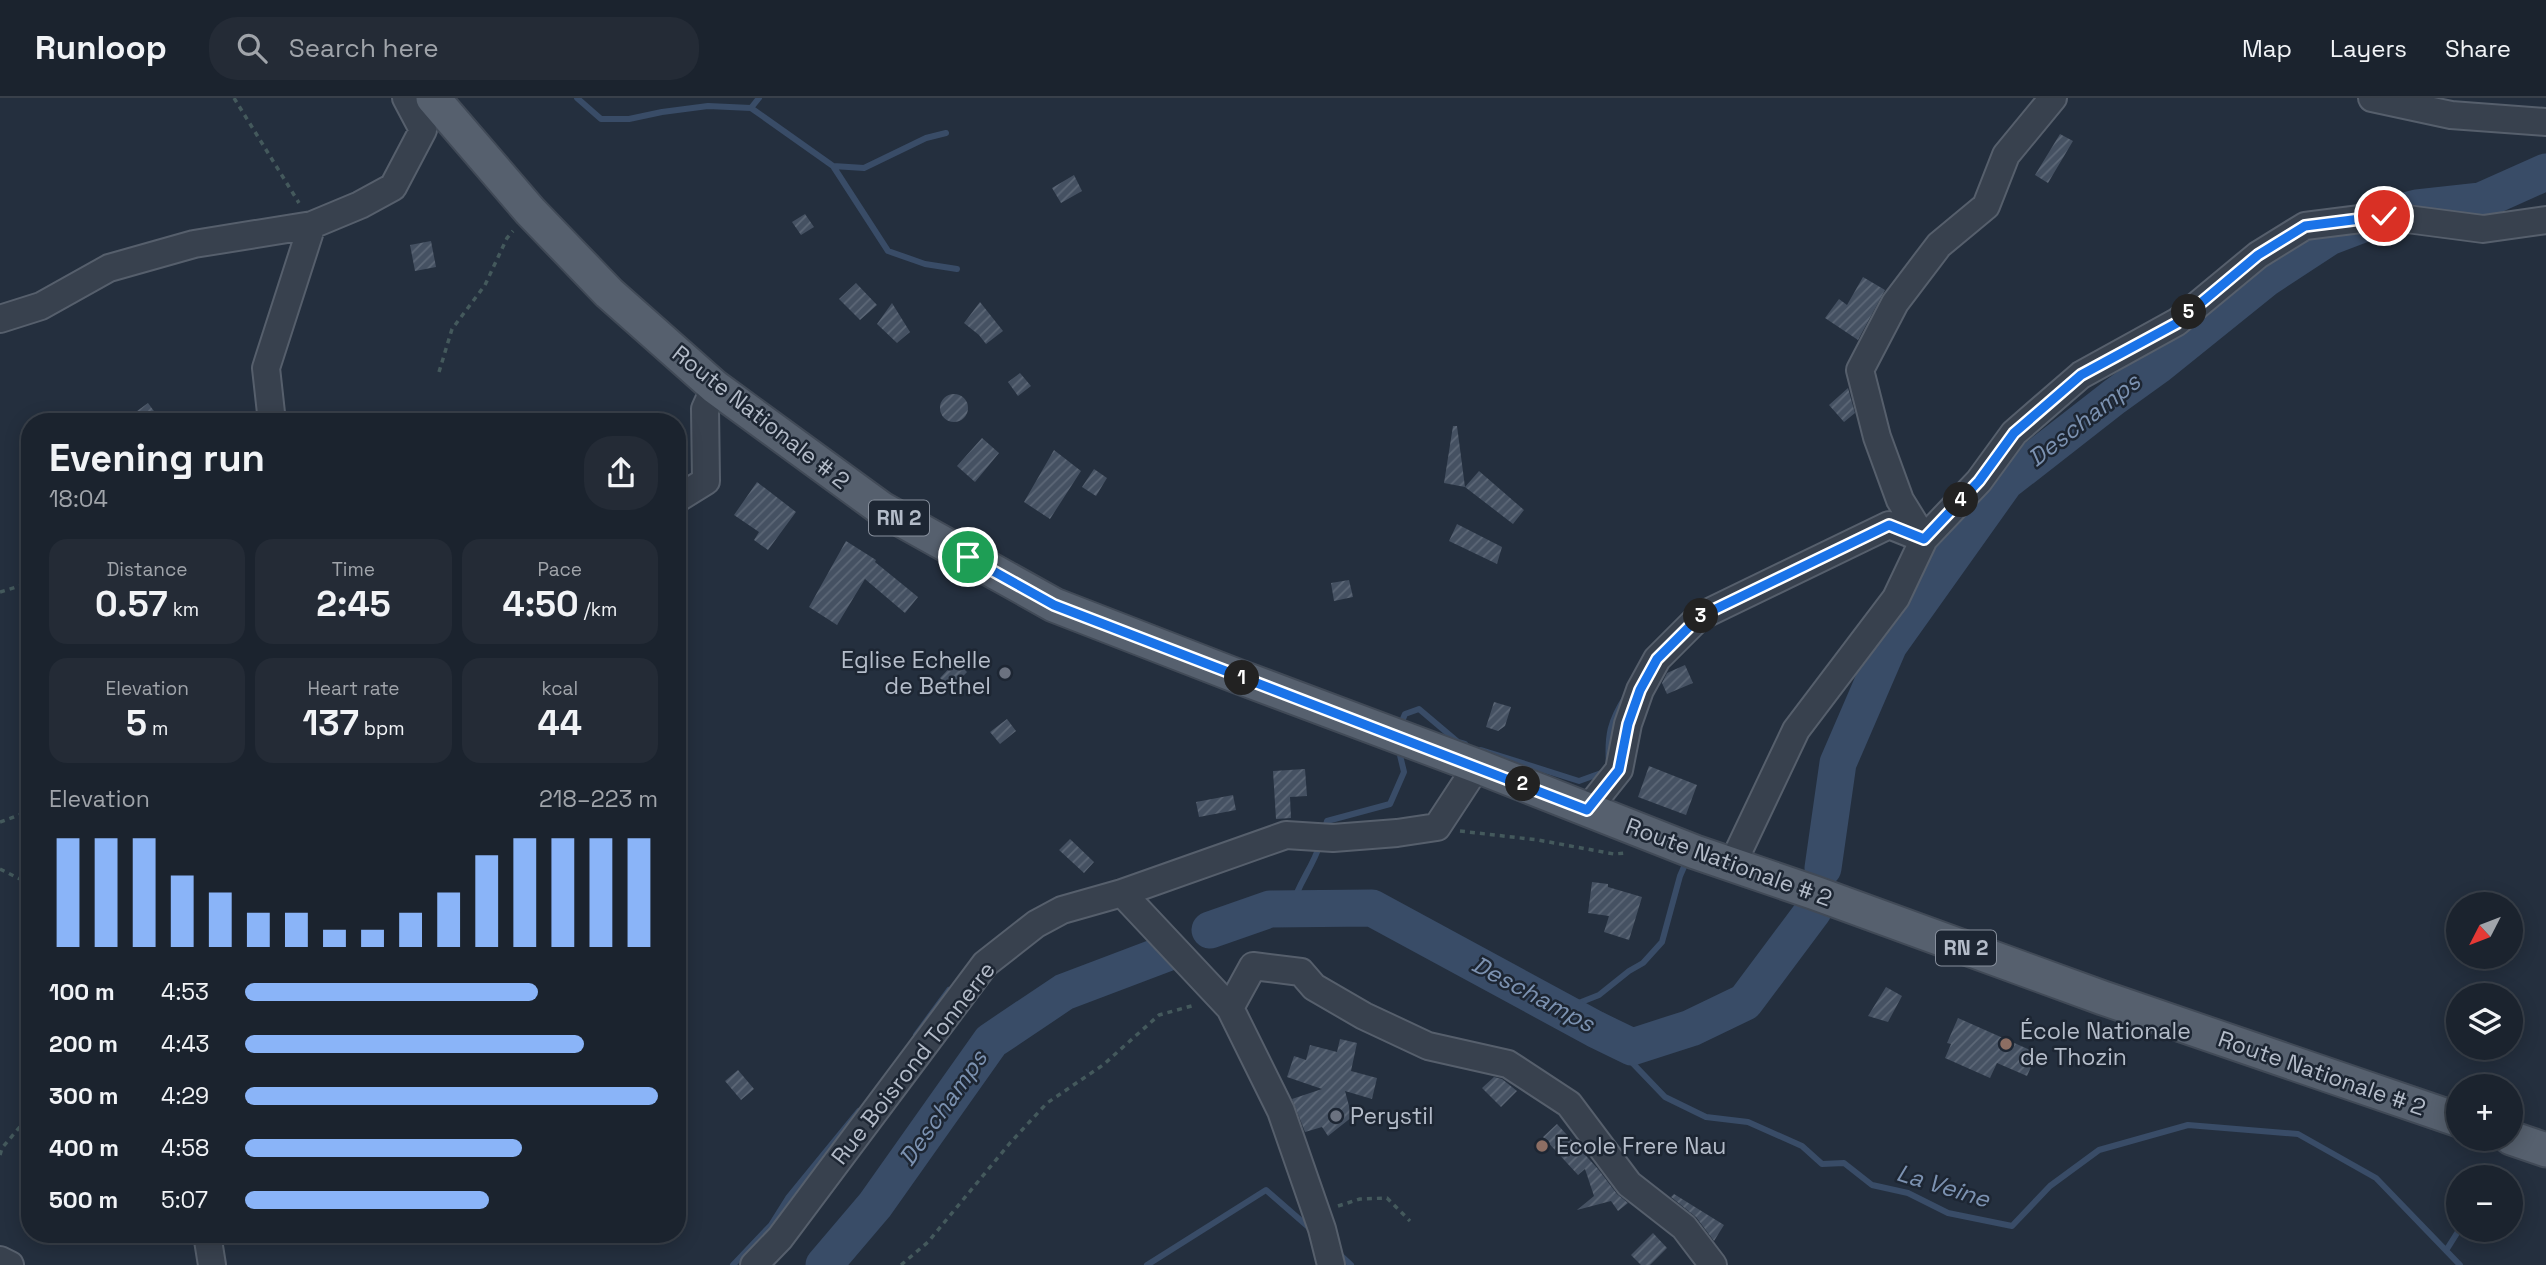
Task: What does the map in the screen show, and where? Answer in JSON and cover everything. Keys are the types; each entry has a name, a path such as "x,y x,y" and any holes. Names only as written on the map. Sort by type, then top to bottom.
{"main road":[{"name":"Route Nationale # 2","path":"433,98 530,211 609,293 715,387 882,509 1054,605 1732,864 2103,998 2446,1116"},
{"path":"2523,1142 2546,1150"}],"street":[{"path":"0,318 41,306 109,268 194,244 312,225 360,205 393,187 423,130 406,98"},
{"path":"1924,539 1900,500 1877,437 1860,370 1895,303 1939,245 1986,206 2006,155 2053,98"},
{"path":"2372,98 2451,115 2546,122"},
{"path":"1732,864 1796,730 1896,598 1924,539 1979,481 2014,433 2081,375 2177,323 2258,255 2305,226 2384,216 2483,229 2546,220"},
{"path":"271,413 266,368 312,225"},
{"path":"686,493 706,481 705,409 715,387"},
{"path":"1587,810 1619,770 1628,724 1640,690 1657,659 1699,617 1889,525 1924,539"},
{"path":"1437,827 1477,766"},
{"name":"Rue Boisrond Tonnerre","path":"768,1250 985,964 1025,932 1062,909 1122,893 1286,835 1333,838 1397,834 1437,827"},
{"path":"1122,893 1225,1003 1281,1111 1331,1265"},
{"path":"1225,1003 1254,966 1301,972 1314,987 1364,1016 1428,1046 1508,1064 1569,1104 1629,1185 1684,1227 1713,1265"},
{"path":"208,1243 212,1265"},
{"path":"0,1261 10,1265"}],"path":[{"path":"234,98 312,225"},
{"path":"439,372 452,329 485,285 507,238 530,211"},
{"path":"0,592 21,586"},
{"path":"0,822 21,814"},
{"path":"1437,827 1538,840 1614,855 1628,853"},
{"path":"0,869 21,880"},
{"path":"901,1265 928,1242 1047,1103 1103,1065 1159,1014 1225,1003"},
{"path":"0,1155 2,1148 21,1126"},
{"path":"1316,1212 1360,1199 1387,1198 1410,1221"}],"building":[{"path":"2060,134 2073,141 2048,183 2035,175"},
{"path":"1074,175 1082,191 1061,203 1052,188"},
{"path":"805,214 814,227 801,235 792,222"},
{"path":"431,241 436,267 415,271 410,245"},
{"path":"1863,277 1885,290 1858,340 1825,318 1839,299 1847,305"},
{"path":"856,283 877,305 860,320 839,299"},
{"path":"980,302 1003,331 986,344 964,323"},
{"path":"892,303 910,332 897,343 877,324"},
{"path":"1020,373 1031,386 1018,396 1008,382"},
{"path":"1848,388 1855,413 1844,422 1829,405"},
{"path":"954,394 964,398 968,408 964,418 954,422 944,418 940,408 944,398"},
{"path":"148,403 155,413 134,413"},
{"path":"1453,426 1457,426 1465,487 1444,483"},
{"path":"982,438 999,453 975,482 957,466"},
{"path":"1054,450 1081,471 1050,519 1024,502"},
{"path":"1094,469 1107,478 1096,496 1082,487"},
{"path":"1479,471 1524,510 1513,524 1465,487"},
{"path":"757,482 796,512 768,550 754,540 759,532 734,515"},
{"path":"1457,524 1502,547 1497,564 1449,541"},
{"path":"846,541 876,560 875,562 918,597 905,613 865,579 837,625 809,607"},
{"path":"1349,580 1353,597 1334,601 1331,583"},
{"path":"956,661 967,672 951,689 940,678"},
{"path":"1685,665 1693,683 1667,694 1662,683 1667,673"},
{"path":"1494,702 1511,707 1505,726 1498,731 1486,727"},
{"path":"1007,719 1016,731 1000,744 990,732"},
{"path":"1649,766 1697,785 1686,815 1638,797"},
{"path":"1305,769 1307,796 1290,797 1291,818 1276,819 1273,771"},
{"path":"1233,795 1236,810 1199,817 1196,802"},
{"path":"1070,839 1094,862 1084,873 1059,850"},
{"path":"1592,882 1608,884 1608,887 1642,897 1629,940 1604,932 1609,916 1588,913"},
{"path":"1886,987 1902,996 1888,1022 1868,1016"},
{"path":"1958,1018 2037,1053 2027,1076 1997,1063 1990,1078 1945,1058 1951,1044 1947,1043"},
{"path":"1340,1039 1357,1043 1351,1071 1377,1078 1372,1099 1345,1091 1352,1117 1328,1136 1322,1127 1305,1132 1292,1099 1322,1089 1287,1077 1294,1056 1306,1060 1310,1045 1337,1052"},
{"path":"738,1070 754,1089 741,1100 725,1081"},
{"path":"1494,1077 1502,1079 1517,1091 1501,1107 1482,1088"},
{"path":"1557,1124 1617,1194 1628,1203 1618,1211 1611,1201 1577,1210 1594,1196 1585,1169 1578,1175 1543,1137"},
{"path":"1674,1194 1724,1225 1714,1241 1696,1217 1671,1197"},
{"path":"1653,1233 1667,1248 1650,1265 1641,1265 1631,1255"}],"waterway":[{"path":"577,98 601,119 629,119 708,106 751,108 833,166 864,168 926,138 946,133"},
{"path":"751,108 759,98"},
{"path":"833,166 888,251 925,264 957,269"},
{"name":"Deschamps","path":"1823,868 1838,763 1889,645 2005,482 2157,366 2265,279 2329,237 2384,216 2417,208 2481,201 2546,172"},
{"path":"1609,765 1611,729 1626,696"},
{"path":"1400,726 1405,714 1419,709 1458,742 1465,744"},
{"path":"1481,750 1579,781 1604,772"},
{"path":"1324,831 1327,821 1390,804 1404,772 1399,751"},
{"path":"1291,909 1320,844"},
{"path":"1561,1010 1599,995 1643,963 1662,942 1687,860"},
{"name":"Deschamps","path":"1210,930 1270,909 1372,908 1632,1047 1691,1028 1745,1002 1813,911"},
{"name":"Deschamps","path":"824,1265 875,1205 991,1041 1064,992 1167,953"},
{"path":"916,1035 949,990"},
{"name":"La Veine","path":"1595,1029 1619,1049 1665,1097 1706,1117 1748,1122 1802,1146 1822,1164 1844,1163 1872,1185 1908,1193 1948,1213 2012,1226 2050,1186 2099,1150 2188,1125 2298,1134 2376,1178 2460,1265"},
{"path":"733,1265 771,1225 788,1198 859,1111"},
{"path":"1147,1265 1266,1190 1313,1231"},
{"path":"2447,1249 2451,1242"},
{"path":"1337,1252 1351,1265"}],"place":[{"name":"Eglise Echelle de Bethel","path":"1005,673"},
{"name":"École Nationale de Thozin","path":"2006,1044"},
{"name":"Perystil","path":"1336,1116"},
{"name":"Ecole Frere Nau","path":"1542,1146"}],"route":[{"path":"968,557 1054,605 1587,810 1619,770 1628,724 1640,690 1657,659 1699,617 1889,525 1924,539 1979,481 2014,433 2081,375 2177,323 2258,255 2305,226 2384,216"}]}
